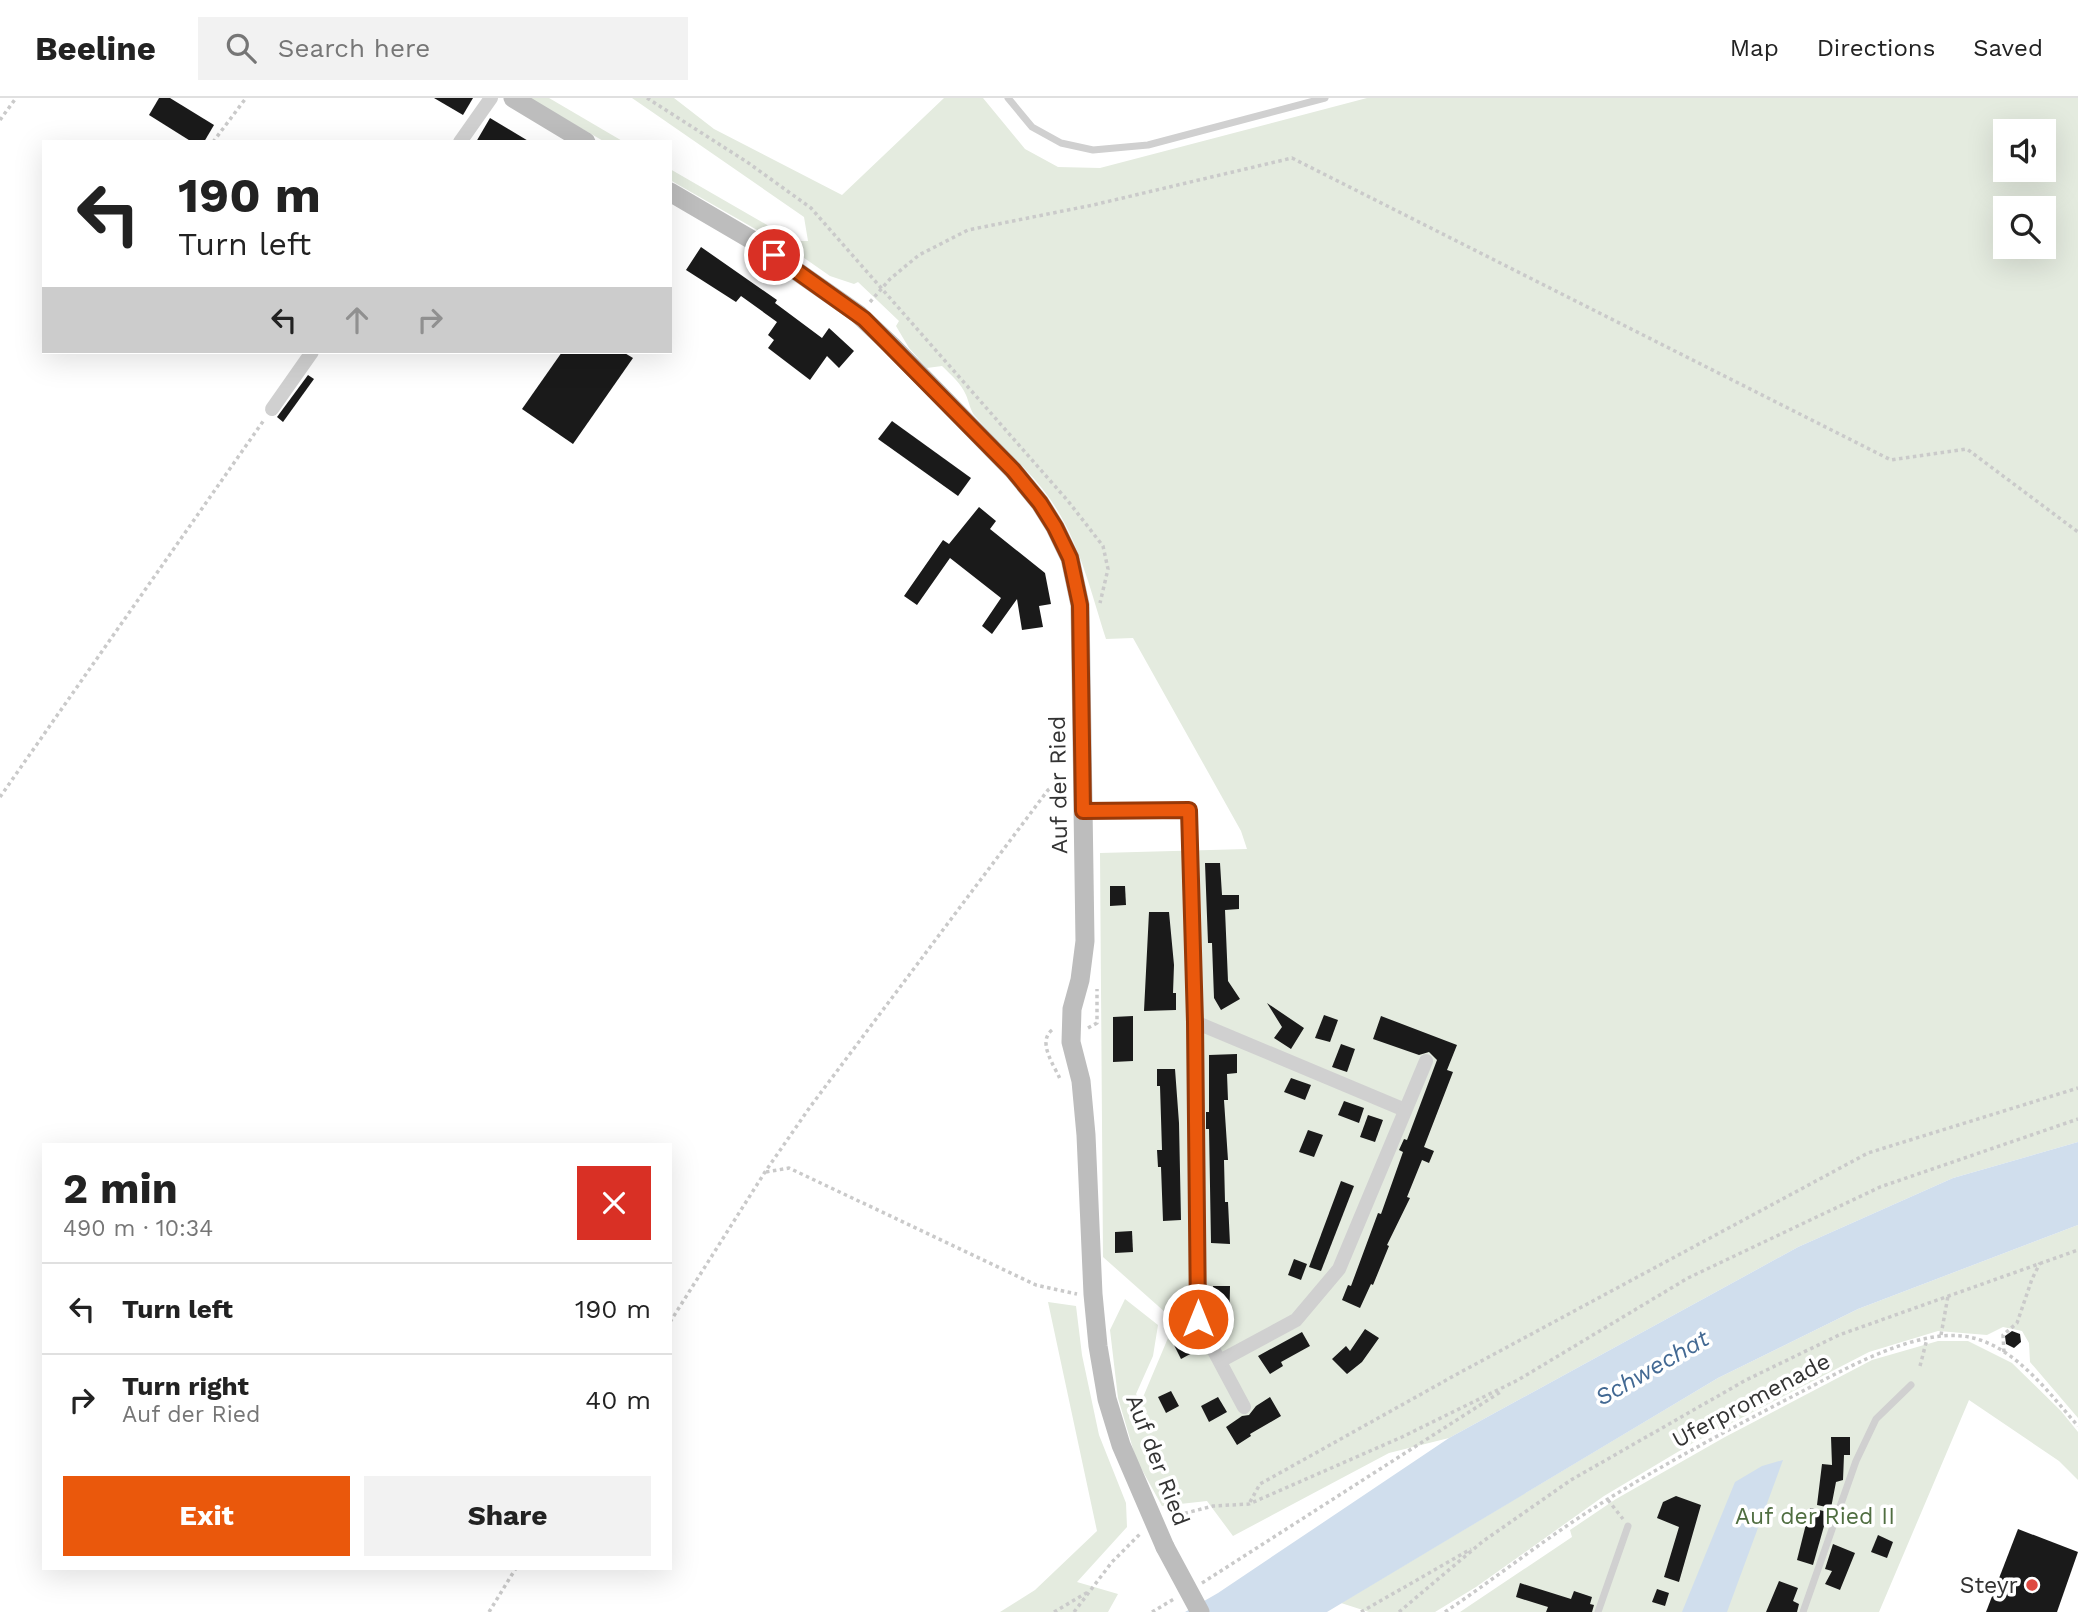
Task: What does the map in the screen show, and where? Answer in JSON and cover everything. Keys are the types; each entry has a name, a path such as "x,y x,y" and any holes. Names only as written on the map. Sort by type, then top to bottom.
{"main road":[{"path":"513,98 583,140"},
{"name":"Auf der Ried","path":"672,193 752,240 858,314 1013,470 1040,503 1070,558 1080,605 1085,941 1080,980 1072,1009 1071,1042 1081,1081 1086,1135 1093,1294 1107,1399 1121,1445 1152,1535 1200,1612"}],"street":[{"path":"461,140 491,98"},
{"path":"272,409 311,354"},
{"path":"1083,811 1189,810 1195,1022 1198,1319 1244,1407"},
{"path":"1195,1022 1405,1110"},
{"path":"1220,1362 1296,1320 1339,1269 1426,1061"}],"lane":[{"path":"1008,98 1032,127 1061,144 1093,150 1149,145 1325,98"},
{"path":"1803,1612 1856,1461 1876,1419 1911,1385"},
{"path":"1598,1612 1628,1526"}],"path":[{"path":"0,120 16,98"},
{"path":"214,140 246,98"},
{"path":"647,98 747,162 811,208 1068,501 1103,546 1108,569 1100,611"},
{"path":"882,289 919,255 968,230 1093,205 1292,158 1891,460 1967,449 2078,532"},
{"path":"0,797 272,409"},
{"path":"672,1319 765,1172 810,1107 1048,790 1067,777 1082,774"},
{"path":"1064,1088 1045,1042 1047,1034 1053,1029 1091,1028 1097,1023 1097,983"},
{"path":"1249,1504 1261,1484 1460,1373 1868,1153 2078,1088"},
{"path":"1200,1585 1518,1380 1688,1278 1880,1186 2078,1119"},
{"path":"765,1172 789,1168 1036,1285 1068,1294 1093,1294"},
{"path":"1361,1612 1482,1542 1571,1480 1746,1380 1839,1335 2078,1250"},
{"path":"2004,1352 2003,1335 2017,1323 2032,1279 2041,1262"},
{"path":"1941,1335 1948,1296"},
{"name":"Uferpromenade","path":"1445,1612 1608,1500 1692,1450 1871,1356 1927,1339 1941,1335 1971,1337 2004,1352 2029,1370 2078,1426"},
{"path":"1920,1366 1927,1339"},
{"path":"1074,1612 1112,1562 1152,1535 1213,1506 1249,1504 1402,1437 1518,1380"},
{"path":"1608,1500 1617,1511"},
{"path":"1399,1612 1482,1542"},
{"path":"489,1612 515,1570"},
{"path":"1054,1612 1092,1590"},
{"path":"1152,1612 1179,1597"}],"green space":[{"path":"529,98 549,98 621,140 602,140"},
{"path":"632,98 674,98 714,129 842,195 944,98 983,98 1025,149 1058,167 1100,168 1367,98 2078,98 2078,1142 1953,1178 1798,1247 1449,1438 1389,1453 1233,1536 1207,1501 1162,1506 1136,1459 1118,1398 1110,1330 1125,1299 1158,1325 1153,1356 1136,1394 1141,1402 1168,1338 1166,1313 1103,1257 1100,853 1247,849 1241,831 1133,638 1106,639 1083,567 1060,515 1032,477 974,415 959,383 942,366 927,368 909,348 896,326 899,321 858,282 854,284 830,276 797,253 672,181 672,170 795,241 808,241 804,217"},
{"path":"2078,1225 2078,1418 2030,1362 2029,1343 2022,1331 2003,1327 1987,1335 1938,1331 1869,1352 1691,1444 1604,1496 1476,1587 1435,1612 1369,1612 1341,1603 1718,1378 1858,1309"},
{"path":"1048,1302 1076,1306 1082,1355 1099,1435 1126,1503 1127,1527 1077,1582 1118,1594 1108,1612 1000,1612 1035,1590 1097,1531"},
{"name":"Auf der Ried II","path":"1938,1341 1968,1341 2012,1363 2061,1411 2078,1432 2078,1480 2059,1461 1969,1400 1879,1612 1460,1612 1572,1537 1570,1530 1616,1499 1725,1437 1872,1360"}],"water":[{"name":"Schwechat","path":"2078,1142 2078,1225 1858,1309 1718,1378 1327,1612 1185,1612 1218,1593 1449,1438 1798,1247 1953,1178"},
{"path":"1783,1460 1727,1612 1682,1612 1735,1482 1762,1466"}],"building":[{"path":"159,98 170,98 214,125 205,140 189,140 149,115"},
{"path":"434,98 473,98 463,115"},
{"path":"490,118 527,140 477,140"},
{"path":"701,247 777,300 775,303 822,338 829,328 854,351 839,368 827,356 810,380 768,348 774,340 768,335 777,322 741,296 736,302 686,270"},
{"path":"561,354 626,354 633,358 573,444 522,409"},
{"path":"308,375 314,379 283,422 277,417"},
{"path":"892,421 971,478 958,496 878,439"},
{"path":"979,507 996,521 990,529 1045,573 1051,604 1039,606 1043,627 1022,630 1017,599 992,634 982,626 1001,598 950,558 917,605 904,596 943,540 949,544"},
{"path":"1205,863 1220,863 1222,895 1239,895 1239,909 1225,910 1228,981 1240,999 1221,1010 1214,998 1212,943 1208,943"},
{"path":"1110,886 1125,886 1126,905 1110,906"},
{"path":"1149,912 1169,912 1176,1010 1144,1011"},
{"path":"1267,1003 1304,1028 1291,1049 1274,1038 1282,1027"},
{"path":"1324,1015 1338,1020 1330,1042 1315,1038"},
{"path":"1133,1016 1133,1061 1113,1062 1113,1017"},
{"path":"1381,1016 1457,1045 1447,1070 1453,1072 1424,1147 1434,1151 1429,1163 1422,1160 1407,1197 1410,1198 1387,1245 1389,1246 1373,1285 1371,1284 1360,1308 1342,1300 1348,1285 1351,1286 1378,1213 1381,1214 1403,1152 1399,1150 1404,1139 1407,1140 1437,1060 1429,1052 1419,1055 1373,1039"},
{"path":"1341,1044 1355,1049 1347,1072 1332,1067"},
{"path":"1237,1054 1237,1073 1227,1074 1228,1100 1224,1100 1228,1160 1224,1160 1225,1202 1228,1202 1230,1244 1211,1243 1209,1129 1206,1129 1206,1112 1209,1112 1209,1055"},
{"path":"1157,1069 1175,1069 1181,1220 1163,1221 1161,1167 1158,1167 1157,1150 1162,1150"},
{"path":"1291,1078 1311,1085 1305,1100 1284,1092"},
{"path":"1344,1101 1364,1108 1359,1123 1338,1115"},
{"path":"1368,1115 1383,1120 1375,1142 1360,1137"},
{"path":"1308,1130 1323,1135 1314,1157 1299,1152"},
{"path":"1341,1181 1354,1186 1321,1271 1309,1267"},
{"path":"1132,1231 1133,1252 1115,1253 1115,1232"},
{"path":"1294,1259 1307,1264 1301,1280 1288,1275"},
{"path":"1213,1286 1230,1286 1229,1332 1215,1333 1213,1329"},
{"path":"1365,1329 1379,1338 1362,1362 1347,1374 1332,1359 1346,1346 1350,1351"},
{"path":"2012,1331 2020,1334 2021,1342 2014,1348 2006,1344 2005,1336"},
{"path":"1302,1332 1310,1346 1281,1362 1283,1366 1270,1374 1258,1356"},
{"path":"1186,1336 1194,1352 1181,1359 1173,1343"},
{"path":"1171,1391 1179,1406 1166,1413 1158,1397"},
{"path":"1218,1397 1227,1412 1209,1422 1201,1406"},
{"path":"1270,1397 1281,1416 1237,1445 1226,1427 1242,1416 1249,1415 1256,1406"},
{"path":"1831,1437 1850,1437 1850,1455 1844,1455 1843,1480 1836,1482 1831,1508 1817,1505 1822,1464 1832,1465"},
{"path":"1676,1496 1701,1505 1679,1582 1664,1577 1679,1527 1657,1518 1663,1502"},
{"path":"1810,1508 1828,1512 1813,1565 1797,1560"},
{"name":"Steyr","path":"2018,1529 2078,1552 2057,1612 1986,1612"},
{"path":"1878,1535 1893,1542 1887,1558 1871,1552"},
{"path":"1833,1544 1855,1553 1840,1590 1825,1584 1832,1571 1825,1569"},
{"path":"1779,1581 1798,1588 1793,1601 1799,1604 1797,1612 1766,1612"},
{"path":"1520,1583 1571,1599 1574,1591 1592,1597 1592,1612 1546,1612 1548,1607 1516,1597"},
{"path":"1657,1589 1669,1593 1665,1606 1652,1602"}],"place":[{"name":"Steyr","path":"2032,1585"}],"route":[{"path":"774,255 858,314 892,346 1013,470 1040,503 1055,527 1070,558 1080,605 1083,811 1189,810 1195,1022 1198,1319"}]}
